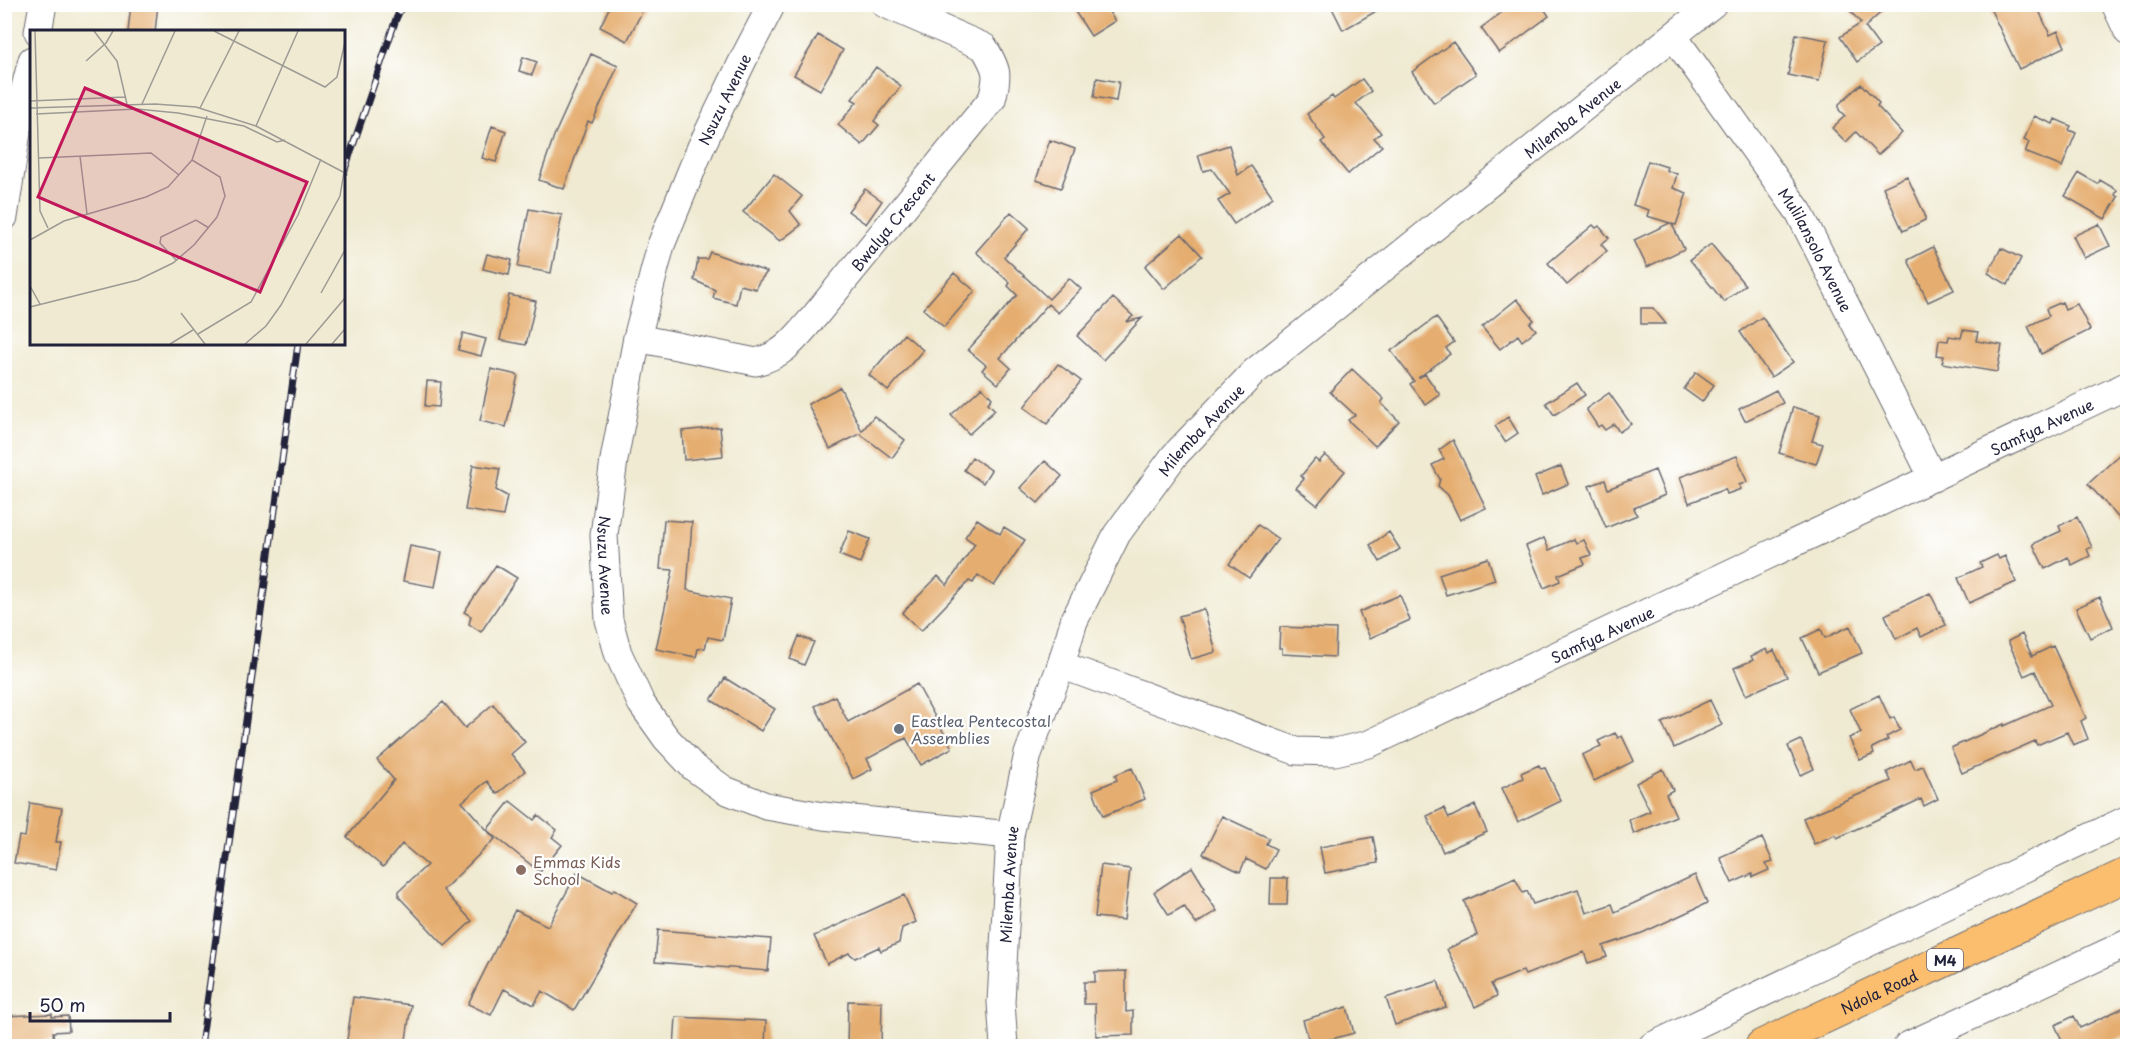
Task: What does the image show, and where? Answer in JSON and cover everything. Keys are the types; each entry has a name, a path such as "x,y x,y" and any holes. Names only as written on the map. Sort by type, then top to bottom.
{"main road":[{"name":"Ndola Road","path":"1761,1047 2127,874"}],"street":[{"path":"38,30 43,4"},
{"name":"Nsuzu Avenue","path":"772,4 701,147 661,245 637,338 614,460 604,535 609,620 618,653 641,703 666,738 694,768 725,790 766,806 823,816 1010,835"},
{"name":"Bwalya Crescent","path":"637,338 756,362 773,358 786,349 814,317 992,99 998,78 993,62 984,47 885,4"},
{"name":"Milemba Avenue","path":"1004,1047 1001,1002 1010,835 1028,754 1061,665 1074,621 1117,534 1174,456 1254,372 1713,4"},
{"path":"2115,4 2127,32"},
{"name":"Mulilansolo Avenue","path":"1674,37 1799,212 1933,478"},
{"path":"4,217 22,99 30,68"},
{"name":"Samfya Avenue","path":"1061,665 1296,752 1335,752 1369,744 2127,386"},
{"path":"1652,1047 2127,819"},
{"path":"1907,1047 2127,943"}],"building":[{"path":"131,4 158,4 155,30 128,30"},
{"path":"611,4 646,4 627,41 600,27"},
{"path":"1070,4 1104,4 1115,21 1091,36"},
{"path":"1330,4 1389,4 1343,30"},
{"path":"1513,4 1541,4 1549,16 1499,53 1481,28"},
{"path":"1844,4 1890,4 1865,27 1879,46 1857,62 1840,37 1861,23"},
{"path":"1988,4 2036,4 2050,35 2058,31 2065,47 2019,69"},
{"path":"1796,34 1828,40 1819,81 1788,75"},
{"path":"818,35 843,50 820,90 794,75"},
{"path":"1453,42 1476,74 1434,103 1412,72"},
{"path":"591,54 618,66 592,123 588,121 564,189 539,180 554,136"},
{"path":"523,57 537,62 532,75 519,71"},
{"path":"876,67 901,86 874,121 879,125 862,145 838,125 857,102 852,99"},
{"path":"1097,78 1119,82 1116,101 1094,97"},
{"path":"1362,79 1371,91 1356,103 1381,133 1374,138 1382,146 1348,174 1321,142 1325,139 1307,114 1332,96 1334,99"},
{"path":"1861,84 1879,103 1877,106 1902,133 1878,155 1856,132 1846,142 1832,128 1845,116 1839,110 1839,104"},
{"path":"2034,116 2053,124 2055,119 2071,126 2069,130 2076,133 2062,167 2025,152 2029,142 2024,140"},
{"path":"492,126 506,131 496,162 482,158"},
{"path":"1050,140 1075,149 1061,188 1036,180"},
{"path":"1229,145 1238,175 1251,166 1273,197 1234,224 1218,201 1230,194 1212,169 1203,171 1198,155"},
{"path":"1648,161 1667,167 1666,170 1677,174 1673,188 1687,193 1676,225 1672,224 1684,249 1647,267 1634,240 1670,223 1647,216 1649,210 1633,205"},
{"path":"2079,173 2098,184 2100,180 2117,190 2115,195 2118,197 2105,219 2065,196"},
{"path":"774,174 802,196 790,211 801,225 780,241 743,212"},
{"path":"1907,176 1925,215 1925,220 1903,231 1883,187"},
{"path":"865,189 882,201 866,224 848,211"},
{"path":"529,209 562,215 551,273 518,267"},
{"path":"1011,212 1029,228 1004,257 1049,299 1069,278 1081,289 1058,313 1048,304 1000,358 1011,368 998,384 982,370 986,365 968,350 1017,295 1008,286 1010,283 976,252"},
{"path":"2099,224 2110,246 2084,258 2073,236"},
{"path":"1593,225 1596,228 1599,226 1609,238 1601,244 1607,251 1567,285 1548,263"},
{"path":"1182,234 1202,256 1164,289 1145,266"},
{"path":"1711,244 1745,285 1724,302 1690,260"},
{"path":"1933,247 1954,290 1928,302 1908,260"},
{"path":"2001,248 2021,258 2008,285 1988,273"},
{"path":"710,252 767,272 756,289 740,285 736,304 713,298 715,290 694,280 698,259 707,259"},
{"path":"487,254 512,260 509,275 483,269"},
{"path":"954,273 975,291 944,327 923,309"},
{"path":"509,295 536,301 526,345 500,340"},
{"path":"1113,298 1133,316 1126,322 1142,318 1103,360 1077,336"},
{"path":"1517,299 1534,320 1530,323 1536,330 1522,341 1518,335 1500,349 1482,327"},
{"path":"2062,302 2065,309 2077,304 2090,330 2041,354 2028,326 2049,316 2046,309"},
{"path":"1641,308 1653,308 1666,324 1641,324"},
{"path":"1436,317 1454,342 1446,348 1450,354 1418,378 1425,374 1440,395 1426,405 1410,384 1414,381 1391,351"},
{"path":"1762,317 1793,362 1771,377 1740,332"},
{"path":"1963,330 1978,332 1976,341 2002,345 1997,372 1942,363 1944,356 1937,355 1939,340 1948,341 1949,336 1961,338"},
{"path":"463,333 486,339 481,356 458,350"},
{"path":"904,334 923,350 888,391 869,375"},
{"path":"1058,364 1081,381 1047,424 1024,407"},
{"path":"491,369 518,375 506,427 480,421"},
{"path":"1352,369 1384,399 1381,403 1399,421 1375,446 1348,420 1355,415 1330,392"},
{"path":"1696,372 1714,385 1702,402 1684,389"},
{"path":"427,381 441,382 439,407 425,406"},
{"path":"1577,383 1585,395 1554,415 1546,403"},
{"path":"840,387 862,431 874,416 905,440 892,458 860,434 830,449 808,404"},
{"path":"982,387 992,398 988,403 995,410 969,434 951,415"},
{"path":"1776,390 1783,403 1745,421 1739,409"},
{"path":"1609,393 1631,424 1619,432 1614,424 1605,430 1601,425 1598,427 1586,409"},
{"path":"1793,407 1820,415 1812,441 1823,444 1816,464 1779,453"},
{"path":"1508,417 1518,433 1505,442 1495,426"},
{"path":"720,427 723,456 684,460 682,431"},
{"path":"1453,440 1486,508 1460,520 1448,495 1438,486 1440,479 1432,465 1444,459 1439,450"},
{"path":"2127,448 2127,527 2088,484"},
{"path":"1325,455 1345,471 1317,505 1296,488 1304,479 1301,476 1315,459 1319,462"},
{"path":"1737,456 1747,482 1739,485 1741,489 1727,494 1725,489 1689,503 1680,477"},
{"path":"972,457 991,470 983,483 964,470"},
{"path":"1045,461 1062,476 1038,503 1020,488"},
{"path":"473,465 500,469 496,490 507,496 503,516 465,510"},
{"path":"1561,466 1568,484 1542,495 1535,477"},
{"path":"1655,470 1665,495 1634,508 1637,515 1606,528 1589,486 1605,480 1608,489"},
{"path":"2077,517 2092,547 2087,549 2090,556 2072,565 2068,557 2045,569 2033,544 2061,531 2059,526"},
{"path":"977,519 1000,534 1004,527 1025,540 994,586 978,575 973,583 969,581 921,631 902,613 938,576 947,585 975,544 965,537"},
{"path":"664,520 692,522 687,590 731,599 723,640 708,637 705,648 698,649 696,657 656,649 673,570 660,569"},
{"path":"1258,525 1278,539 1249,578 1229,564"},
{"path":"849,531 870,539 860,563 839,555"},
{"path":"1389,532 1400,549 1380,562 1370,545"},
{"path":"1544,538 1549,550 1574,539 1576,543 1584,540 1591,555 1582,558 1585,564 1558,575 1560,581 1544,588 1526,546"},
{"path":"410,546 442,552 435,587 403,581"},
{"path":"1997,555 1999,559 2005,556 2016,582 1969,603 1958,578 1982,567 1980,563"},
{"path":"1488,558 1495,580 1446,595 1439,574"},
{"path":"496,565 517,578 481,632 469,624 471,616 464,612"},
{"path":"1930,593 1946,625 1921,637 1917,628 1896,639 1885,615"},
{"path":"1400,595 1410,620 1370,638 1359,612"},
{"path":"2100,597 2113,627 2090,638 2076,608"},
{"path":"1204,609 1216,652 1191,659 1179,616"},
{"path":"1850,626 1862,653 1818,672 1802,638 1821,629 1825,638"},
{"path":"1280,627 1336,629 1335,657 1282,654 1282,648 1279,648"},
{"path":"2022,634 2032,656 2053,646 2086,718 2081,721 2088,739 2073,745 2067,732 2037,745 2035,741 1962,773 1951,748 2051,705 2035,671 2024,676 2008,641"},
{"path":"799,636 814,642 804,665 790,659"},
{"path":"1767,649 1769,653 1774,650 1787,677 1746,695 1734,668 1753,660 1751,656"},
{"path":"725,678 775,709 761,731 711,700"},
{"name":"Eastlea Pentecostal Assemblies","path":"917,684 952,748 921,765 906,738 867,759 872,769 853,779 815,706 835,696 848,722"},
{"path":"1879,695 1890,719 1894,717 1900,730 1886,737 1888,740 1872,748 1874,754 1860,760 1849,738 1861,733 1850,709"},
{"path":"1710,700 1722,725 1674,748 1662,723"},
{"path":"443,702 465,728 493,704 525,742 511,754 525,771 497,794 487,781 462,802 495,839 443,890 472,921 445,946 399,897 399,891 427,865 402,844 383,867 347,837 394,780 377,760"},
{"path":"1615,733 1618,738 1622,736 1634,761 1594,781 1582,755 1601,746 1598,741"},
{"path":"1801,740 1814,769 1801,775 1788,746"},
{"path":"1911,760 1915,769 1923,766 1938,799 1924,806 1921,799 1837,838 1835,835 1814,844 1803,818 1891,781 1887,772"},
{"path":"1539,765 1541,769 1545,768 1561,801 1518,822 1502,788 1523,778 1521,773"},
{"path":"1132,768 1145,799 1103,816 1093,790 1117,780 1115,775"},
{"path":"1663,769 1673,790 1666,794 1676,816 1634,834 1629,820 1650,811 1636,783"},
{"path":"510,801 534,820 538,815 557,830 552,837 562,845 540,872 487,830"},
{"path":"30,803 62,808 56,842 61,842 56,870 14,863 19,836 25,837"},
{"path":"1475,805 1487,832 1443,852 1427,816 1444,808 1449,818"},
{"path":"1222,816 1269,838 1266,844 1276,849 1266,869 1246,859 1240,872 1203,854"},
{"path":"1373,837 1378,863 1325,873 1320,847"},
{"path":"1762,838 1773,862 1766,864 1769,870 1753,877 1752,874 1732,883 1720,857"},
{"path":"1101,865 1130,869 1124,920 1095,917"},
{"path":"1192,867 1217,911 1196,924 1184,906 1169,915 1154,892"},
{"path":"577,873 612,892 614,889 637,903 574,1010 542,991 534,1005 504,989 491,1015 468,1004 515,910 548,926"},
{"path":"1695,875 1707,903 1642,933 1603,946 1607,957 1588,963 1584,952 1525,975 1523,971 1491,984 1497,996 1475,1007 1447,949 1477,935 1464,901 1515,878 1523,893 1527,891 1533,904 1578,889 1586,913 1612,904 1615,912"},
{"path":"1271,878 1288,878 1287,905 1270,905"},
{"path":"904,895 916,922 902,928 899,943 881,951 879,947 855,958 849,953 827,964 814,936"},
{"path":"658,930 771,939 768,971 655,962"},
{"path":"1126,971 1126,1012 1133,1011 1133,1035 1096,1036 1095,1004 1084,1004 1084,982 1095,982 1095,972"},
{"path":"1438,981 1446,1007 1395,1025 1386,998"},
{"path":"353,997 411,1005 405,1047 346,1047"},
{"path":"848,1001 882,1002 881,1047 847,1047"},
{"path":"2127,1006 2127,1035 2100,1047 2065,1047 2055,1025 2074,1016 2080,1028"},
{"path":"1347,1007 1354,1033 1310,1045 1303,1020"},
{"path":"52,1014 52,1017 68,1016 69,1031 53,1032 54,1041 4,1044 4,1016"},
{"path":"676,1017 766,1021 765,1047 674,1047"}],"railway":[{"path":"345,169 403,4"},
{"path":"201,1046 298,345"}],"place":[{"name":"Eastlea Pentecostal Assemblies","path":"899,729"},
{"name":"Emmas Kids School","path":"521,870"}]}
